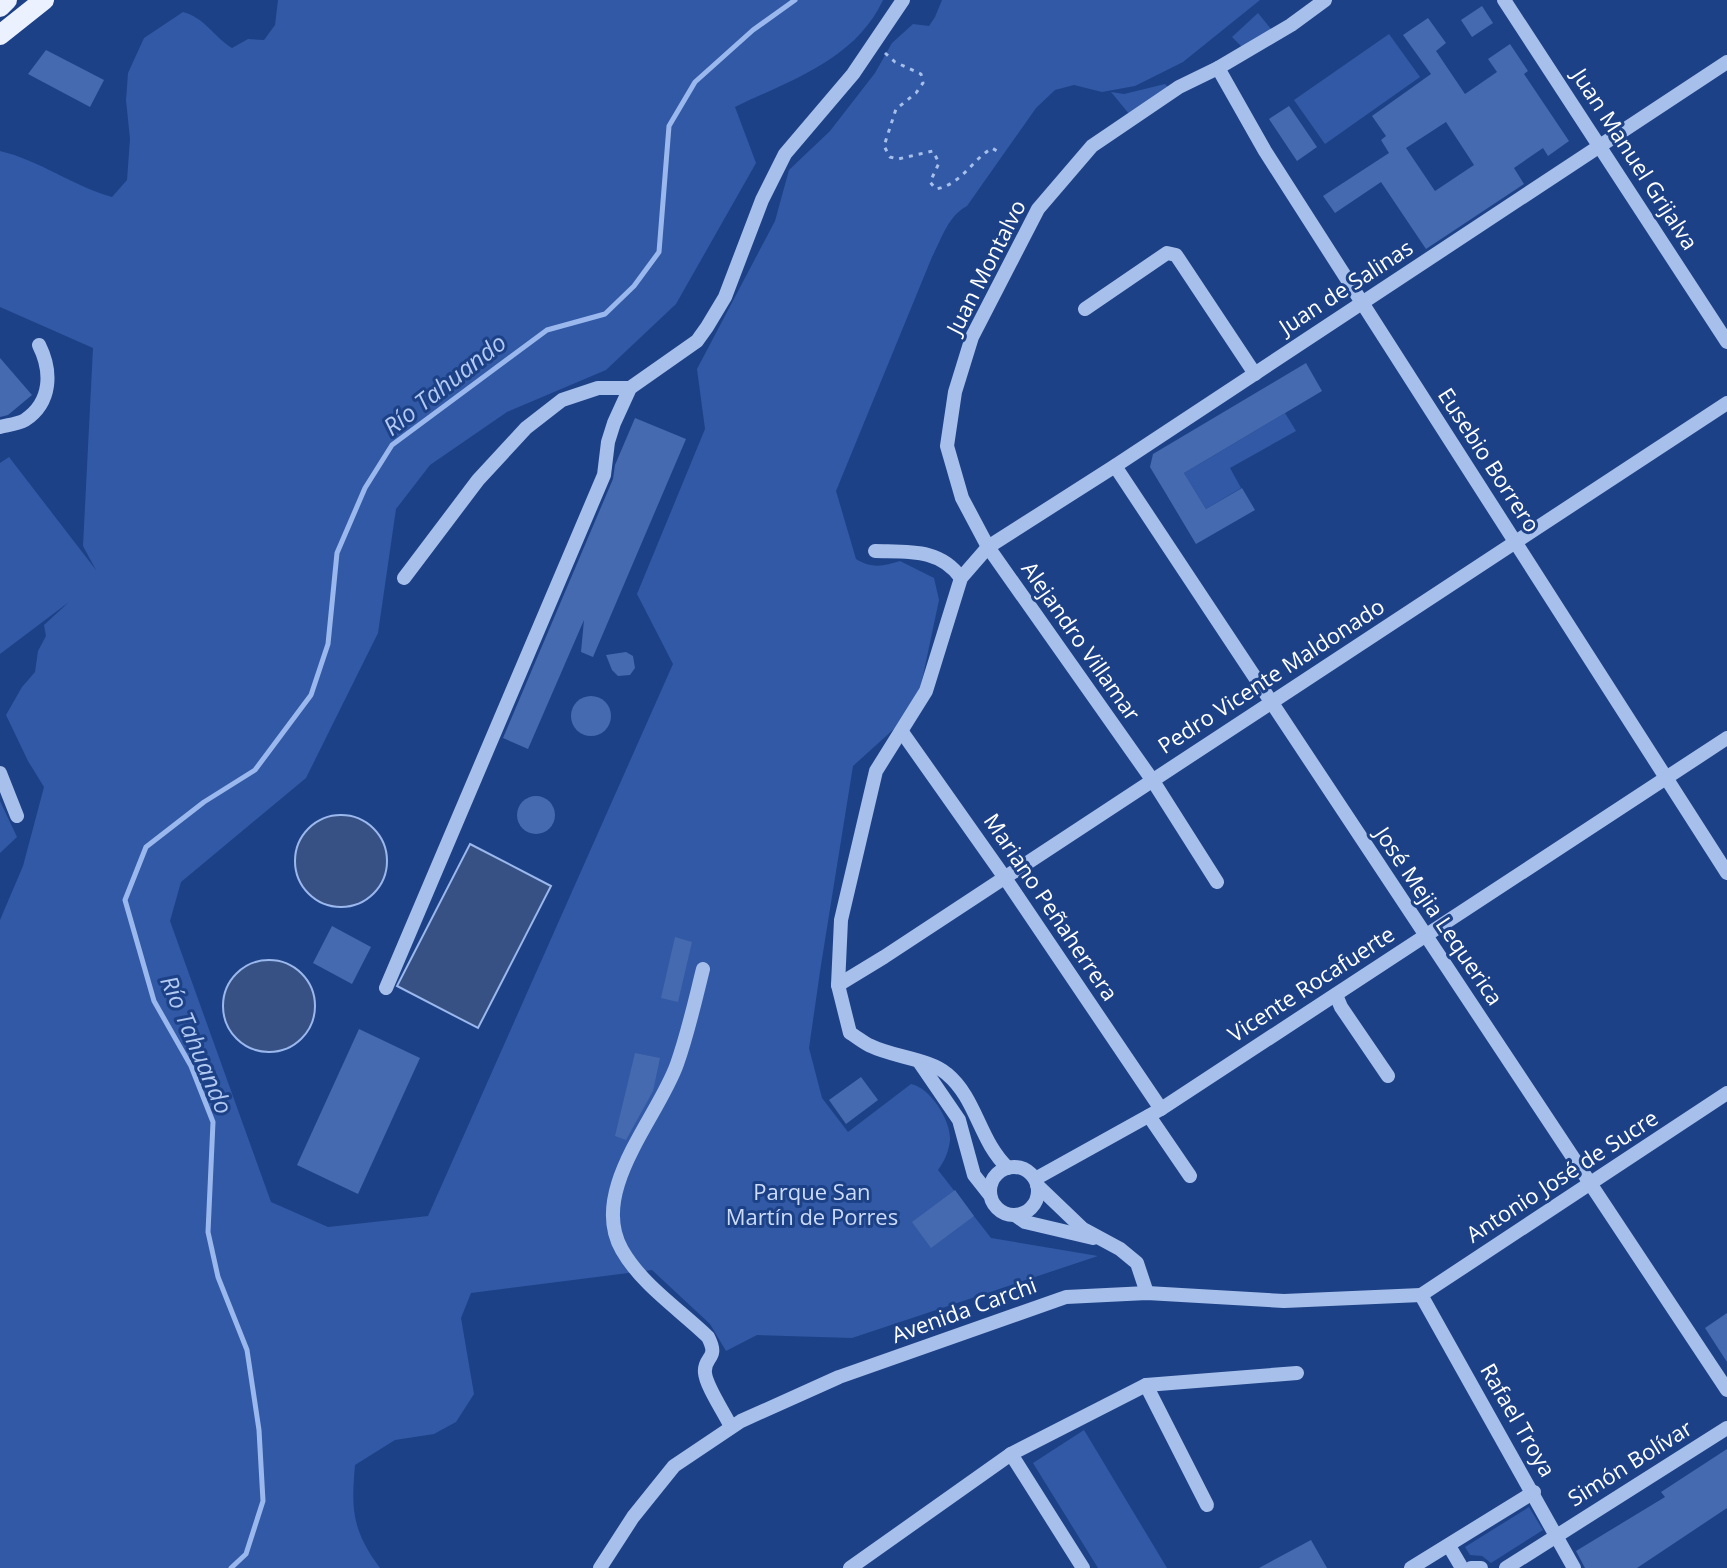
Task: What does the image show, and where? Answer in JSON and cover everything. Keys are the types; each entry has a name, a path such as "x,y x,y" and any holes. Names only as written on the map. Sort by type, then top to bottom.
{"main road":[{"path":"8,29 44,0"}],"street":[{"path":"386,988 604,475 608,442 630,388 697,341 707,327 725,297 762,200 785,154 853,74 903,0"},
{"name":"Juan Montalvo","path":"988,547 962,498 947,446 955,392 979,323 1038,209 1092,146 1179,87 1291,25 1325,0"},
{"name":"Juan Manuel Grijalva","path":"1504,0 1727,342"},
{"path":"3,3 8,29"},
{"name":"Juan de Salinas","path":"961,578 988,547 1727,62"},
{"name":"Eusebio Borrero","path":"1218,68 1265,151 1727,873"},
{"path":"1085,309 1167,253 1176,255 1255,374"},
{"path":"0,427 22,422 34,412 44,396 50,379 47,360 39,345"},
{"path":"404,578 478,480 526,428 562,400 598,388 630,388"},
{"name":"Pedro Vicente Maldonado","path":"838,985 1727,403"},
{"name":"José Mejia Lequerica","path":"1115,466 1727,1390"},
{"name":"Alejandro Villamar","path":"988,547 1153,781 1217,882"},
{"path":"875,551 927,552 954,568 961,578 926,691 876,771 841,920 838,985 850,1033 870,1046 939,1067 961,1088 991,1149 1008,1168"},
{"name":"Mariano Peñaherrera","path":"902,732 1005,878 1155,1112 1190,1176"},
{"name":"Vicente Rocafuerte","path":"1036,1182 1155,1112 1727,738"},
{"path":"0,773 17,816"},
{"path":"703,969 677,1065 623,1166 615,1198 614,1228 621,1248 634,1267 708,1337 713,1348 712,1358 705,1366 704,1376 731,1427"},
{"path":"1336,995 1388,1076"},
{"path":"920,1063 959,1120 974,1175 996,1208 1025,1222 1097,1238"},
{"name":"Antonio José de Sucre","path":"1421,1295 1727,1093"},
{"path":"989,1194 992,1179 997,1173 1019,1167 1074,1221 1137,1263 1147,1293"},
{"path":"1015,1215 1033,1206 1037,1198 1036,1182"},
{"name":"Avenida Carchi","path":"600,1568 633,1517 674,1466 731,1427 839,1377 1066,1297 1147,1293 1284,1301 1421,1295"},
{"name":"Rafael Troya","path":"1421,1295 1574,1568"},
{"path":"850,1568 1011,1454 1146,1385 1297,1373"},
{"path":"1146,1385 1207,1505"},
{"name":"Simón Bolívar","path":"1506,1568 1727,1428"},
{"path":"1011,1454 1083,1568"},
{"path":"1411,1568 1534,1492"},
{"path":"1449,1546 1462,1568"},
{"path":"1471,1568 1481,1568"}],"path":[{"path":"874,42 895,62 921,74 923,83 896,109 884,146 890,157 898,159 933,151 939,163 930,182 936,189 964,176 992,148 997,151"}],"green space":[{"name":"Parque San Martín de Porres","path":"278,0 883,0 871,21 839,53 799,77 735,107 756,163 676,304 606,370 507,412 430,465 396,509 378,633 306,778 181,882 170,921 271,1202 328,1227 428,1216 673,664 637,594 705,429 697,369 775,221 789,170 830,131 875,73 892,43 913,24 929,26 942,0 1260,0 1183,62 1135,86 1102,92 1074,85 1055,90 1036,108 967,206 946,228 836,491 856,559 878,566 900,561 934,578 939,600 920,690 895,728 853,766 809,1048 822,1098 848,1132 911,1084 918,1087 938,1106 949,1132 947,1152 938,1170 991,1238 1098,1256 852,1338 757,1335 726,1351 710,1324 652,1270 471,1293 461,1318 474,1394 456,1422 434,1434 395,1440 355,1465 353,1495 356,1519 364,1542 380,1568 0,1568 0,920 23,866 44,787 6,715 35,672 38,651 46,636 44,625 69,602 0,654 0,463 9,457 96,570 83,546 93,348 0,307 0,151 112,197 127,180 130,139 126,100 128,73 144,38 183,12 197,18 232,48 248,39 264,40 275,25"},
{"path":"1258,13 1275,34 1246,51 1232,37"},
{"path":"1389,34 1420,77 1325,144 1294,100"},
{"path":"1165,84 1168,87 1130,115 1111,92 1124,94"},
{"path":"1285,413 1296,431 1230,468 1241,488 1206,509 1184,473"},
{"path":"0,801 17,837 0,853"},
{"path":"1084,1430 1167,1568 1098,1568 1033,1463"},
{"path":"1529,1507 1543,1530 1491,1563 1482,1556 1470,1555 1465,1547"}],"shaded area":[{"path":"341,815 359,819 374,828 383,843 387,861 383,879 374,894 359,903 341,907 323,903 308,894 299,879 295,861 299,843 308,828 323,819"},
{"path":"470,844 551,886 478,1028 397,986"},
{"path":"269,960 287,964 302,973 311,988 315,1006 311,1024 302,1039 287,1048 269,1052 251,1048 236,1039 227,1024 223,1006 227,988 236,973 251,964"}],"building":[{"path":"1482,6 1493,23 1472,37 1461,20"},
{"path":"1428,18 1446,43 1436,51 1465,94 1497,72 1488,59 1510,44 1528,71 1524,74 1569,141 1548,156 1543,148 1514,168 1524,184 1426,249 1381,182 1335,213 1323,196 1389,153 1381,140 1386,136 1372,116 1431,74 1403,35","holes":["1446,122 1474,165 1435,191 1406,148"]},
{"path":"46,50 104,80 90,107 28,74"},
{"path":"1289,106 1317,147 1297,161 1269,119"},
{"path":"0,358 32,395 8,415 0,417"},
{"path":"1306,363 1322,391 1184,473 1206,509 1242,488 1255,510 1196,544 1150,467 1153,454"},
{"path":"635,418 686,439 593,657 581,652 584,620 528,749 503,738 613,479 615,465"},
{"path":"626,652 633,656 635,668 630,675 618,676 606,655"},
{"path":"591,696 605,702 611,716 605,730 591,736 577,730 571,716 577,702"},
{"path":"536,796 550,801 555,815 550,829 536,834 522,829 517,815 522,801"},
{"path":"332,926 371,947 352,984 313,963"},
{"path":"675,937 692,942 678,1002 661,998"},
{"path":"359,1029 420,1058 358,1194 297,1165"},
{"path":"635,1053 660,1058 653,1091 626,1140 615,1136"},
{"path":"861,1077 878,1100 846,1124 829,1100"},
{"path":"955,1190 974,1216 931,1248 912,1222"},
{"path":"1727,1313 1727,1362 1705,1328"},
{"path":"1727,1449 1727,1508 1637,1568 1585,1568 1576,1551 1665,1497 1661,1492"},
{"path":"1311,1540 1327,1568 1259,1568"}],"waterway":[{"name":"Río Tahuando","path":"231,1568 246,1554 263,1501 259,1430 247,1350 218,1277 208,1232 213,1122 191,1066 154,1001 125,900 146,847 204,802 255,770 311,695 328,644 337,553 365,488 392,445 547,330 605,314 634,286 659,252 669,126 695,82 753,30 795,0"}]}
